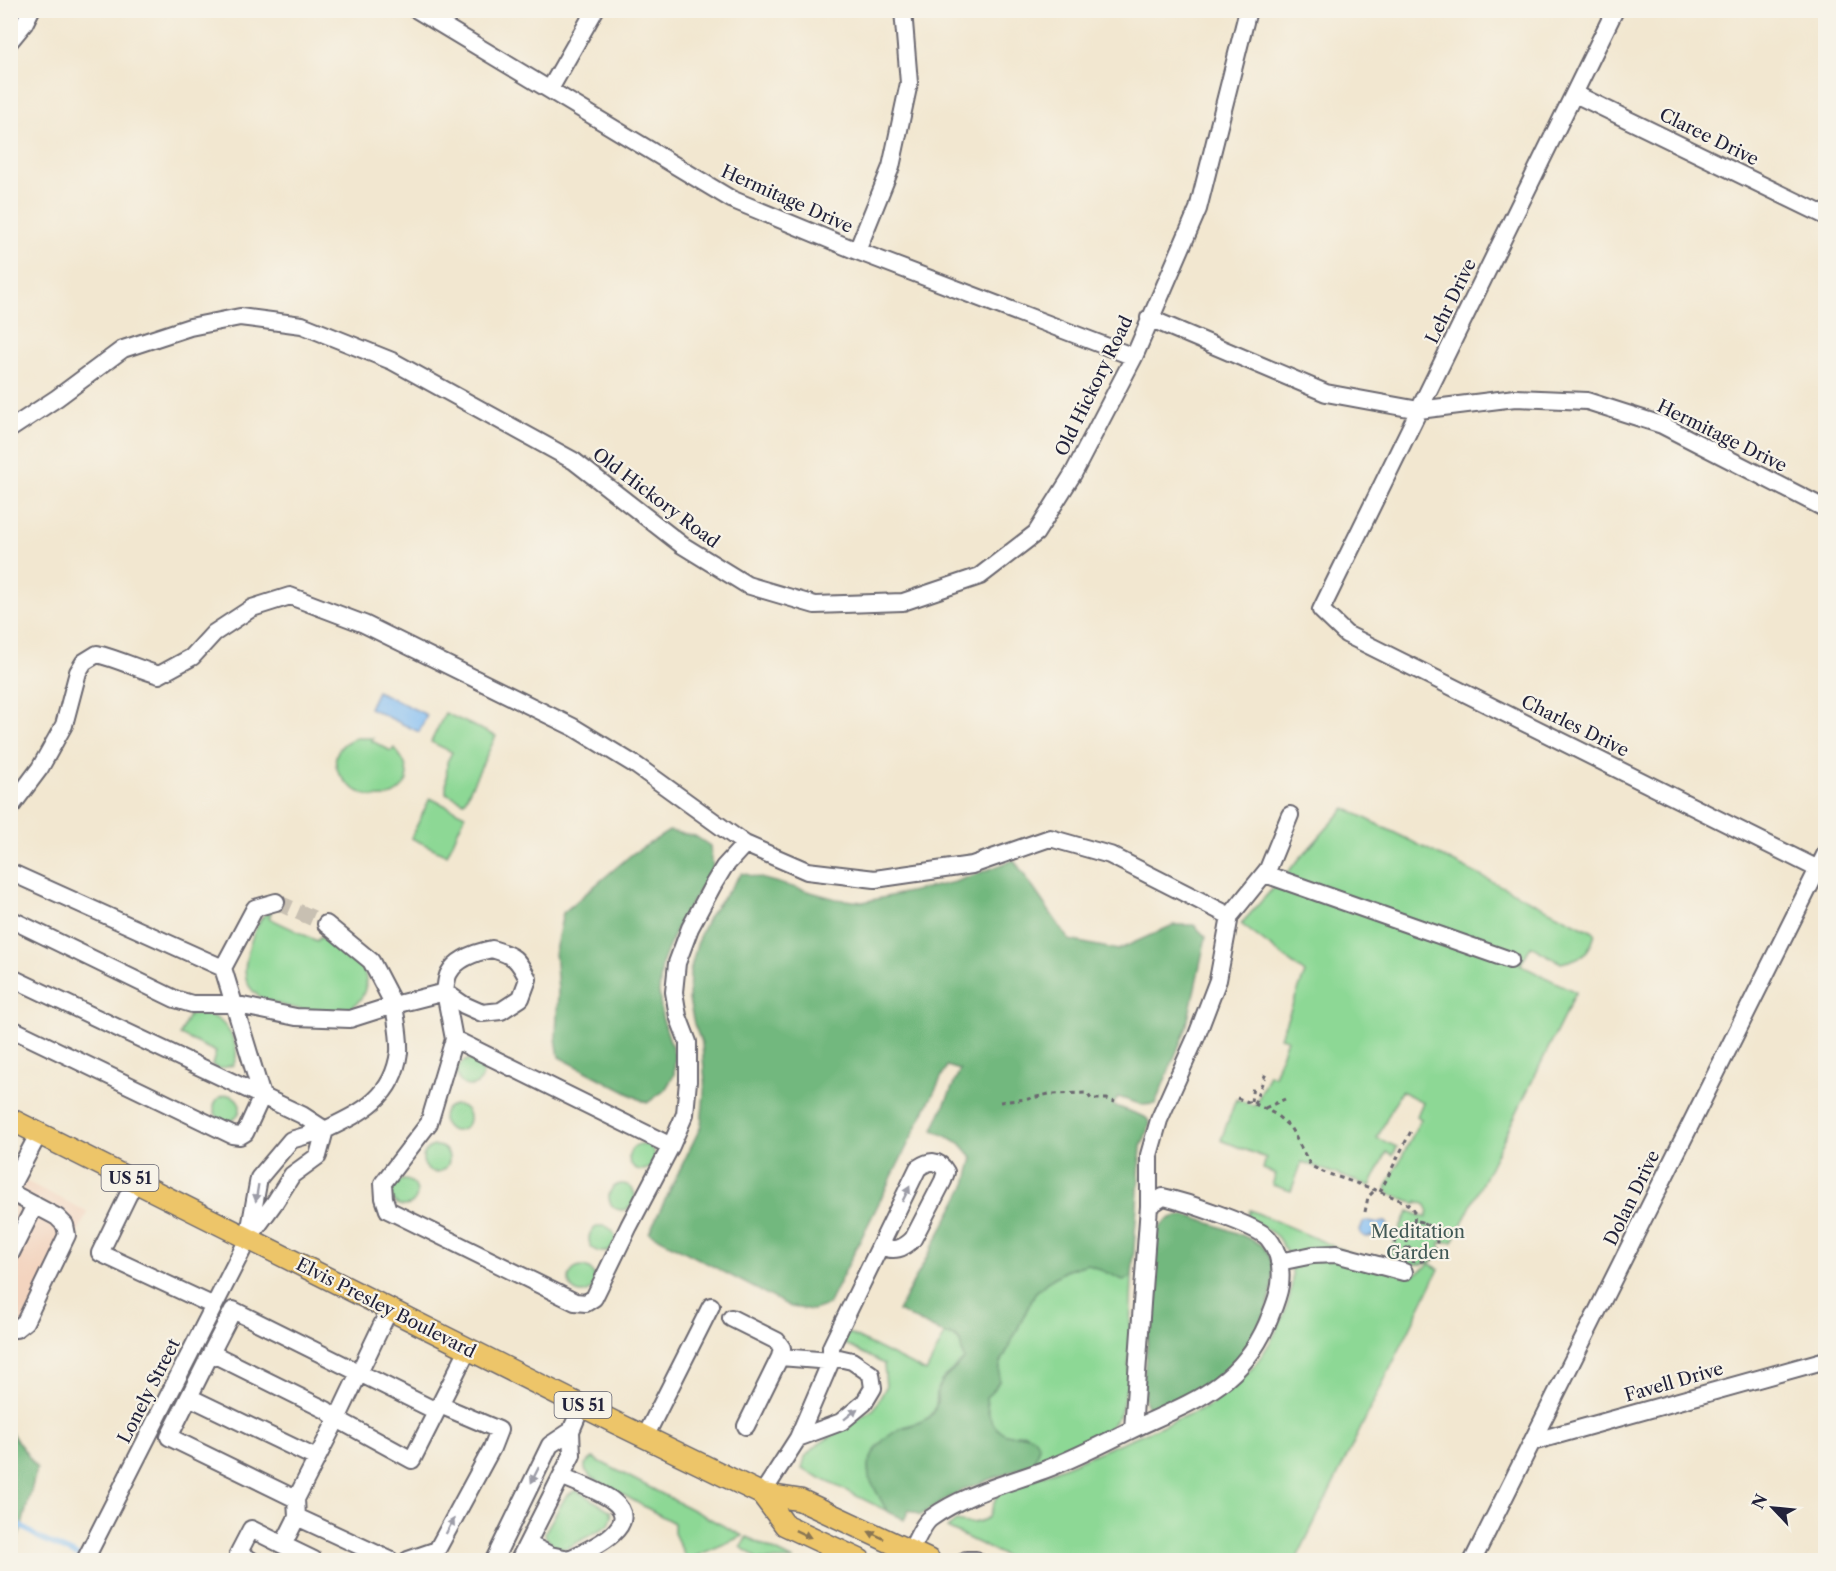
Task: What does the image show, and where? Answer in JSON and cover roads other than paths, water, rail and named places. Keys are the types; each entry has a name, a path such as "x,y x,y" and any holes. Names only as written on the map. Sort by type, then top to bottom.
{"main road":[{"name":"Elvis Presley Boulevard","path":"10,1119 762,1494 801,1500 915,1558"},
{"name":"Elvis Presley Boulevard","path":"762,1494 785,1525 860,1560"}],"street":[{"path":"10,41 24,24 31,10"},
{"name":"Hermitage Drive","path":"417,10 731,199 857,251 1134,357"},
{"path":"550,89 595,10"},
{"path":"857,251 891,167 909,83 903,10"},
{"name":"Old Hickory Road","path":"10,429 57,398 123,349 190,327 240,317 302,325 392,361 574,461 682,545 747,585 815,604 903,602 980,576 1036,533 1073,474 1134,357 1198,209 1248,10"},
{"name":"Lehr Drive","path":"1321,609 1616,10"},
{"name":"Claree Drive","path":"1575,94 1826,216"},
{"name":"Hermitage Drive","path":"1149,318 1326,393 1419,410 1515,398 1587,401 1662,424 1826,509"},
{"path":"10,808 40,768 64,724 78,672 84,662 97,654 159,675 192,657 214,633 252,608 290,596 364,624 573,727 637,766 745,844 807,871 875,879 972,865 1050,838 1110,855 1230,916"},
{"name":"Charles Drive","path":"1321,609 1346,634 1818,869"},
{"path":"1133,1430 1149,1206 1149,1155 1159,1120 1197,1035 1218,980 1230,916 1268,869 1290,815"},
{"path":"10,919 175,999 192,1004 233,1004 296,1017 350,1019 445,992 464,1005 482,1013 501,1011 521,999 528,979 520,963 511,955 492,949 477,952 460,961 448,973 445,992 454,1039 429,1123 383,1183 384,1198 388,1210 575,1302 586,1303 594,1298 685,1114 688,1042 678,1017 674,993 677,963 690,928 713,885 724,867 745,844"},
{"name":"Dolan Drive","path":"1473,1560 1826,853"},
{"path":"10,873 223,969"},
{"path":"1264,874 1510,960"},
{"path":"10,1028 232,1135 240,1136 262,1096 223,969 255,908 276,902"},
{"path":"248,1239 259,1178 291,1140 325,1130 358,1114 376,1100 392,1079 399,1051 394,1005 371,961 326,924"},
{"path":"10,977 302,1115 325,1130"},
{"path":"454,1039 671,1146"},
{"path":"248,1239 292,1175 318,1156 325,1130"},
{"path":"10,1329 16,1329 25,1322 67,1234 65,1225 57,1216 10,1190 39,1133"},
{"path":"762,1494 798,1438 831,1361 831,1347 880,1246 918,1168 926,1162 936,1161 943,1166 946,1172 943,1181 914,1239 906,1247 895,1249 880,1246"},
{"path":"135,1181 100,1253 214,1306"},
{"path":"915,1558 928,1519 960,1501 1065,1462 1204,1396 1235,1372 1262,1335 1276,1302 1281,1273 1279,1262 1268,1238 1252,1228 1162,1197 1149,1206"},
{"path":"10,1255 35,1205"},
{"name":"Lonely Street","path":"86,1560 248,1239"},
{"path":"1279,1262 1313,1255 1336,1254 1408,1266"},
{"path":"645,1437 711,1306"},
{"path":"169,1437 233,1310 438,1408 499,1430 492,1448 438,1550 408,1560"},
{"path":"284,1545 297,1517 296,1498 389,1310"},
{"path":"731,1318 777,1341 782,1348 780,1357 746,1426"},
{"path":"211,1353 327,1410 337,1419 412,1460 468,1349"},
{"path":"780,1357 831,1361 839,1358 852,1360 871,1374 873,1388 864,1403 841,1422 798,1438"},
{"name":"Favell Drive","path":"1533,1442 1826,1360"},
{"path":"189,1396 316,1458"},
{"path":"519,1560 572,1455 571,1431 582,1405"},
{"path":"494,1560 550,1445 571,1431"},
{"path":"150,1432 169,1437 296,1498"},
{"path":"528,1544 550,1555 569,1559 616,1531 622,1524 623,1516 620,1507 613,1501 562,1476"},
{"path":"297,1517 390,1560"},
{"path":"251,1560 238,1554 251,1529 314,1560"},
{"path":"966,1560 976,1560"}],"water":[{"path":"377,691 427,715 419,732 369,708"},
{"path":"1363,1222 1386,1222 1388,1225 1382,1233 1365,1237 1360,1230"}],"waterway":[{"path":"10,1519 39,1538 83,1558"}],"tunnel":[{"path":"276,902 326,924"}],"park label":[{"name":"Meditation Garden","path":"1418,1242"}]}
